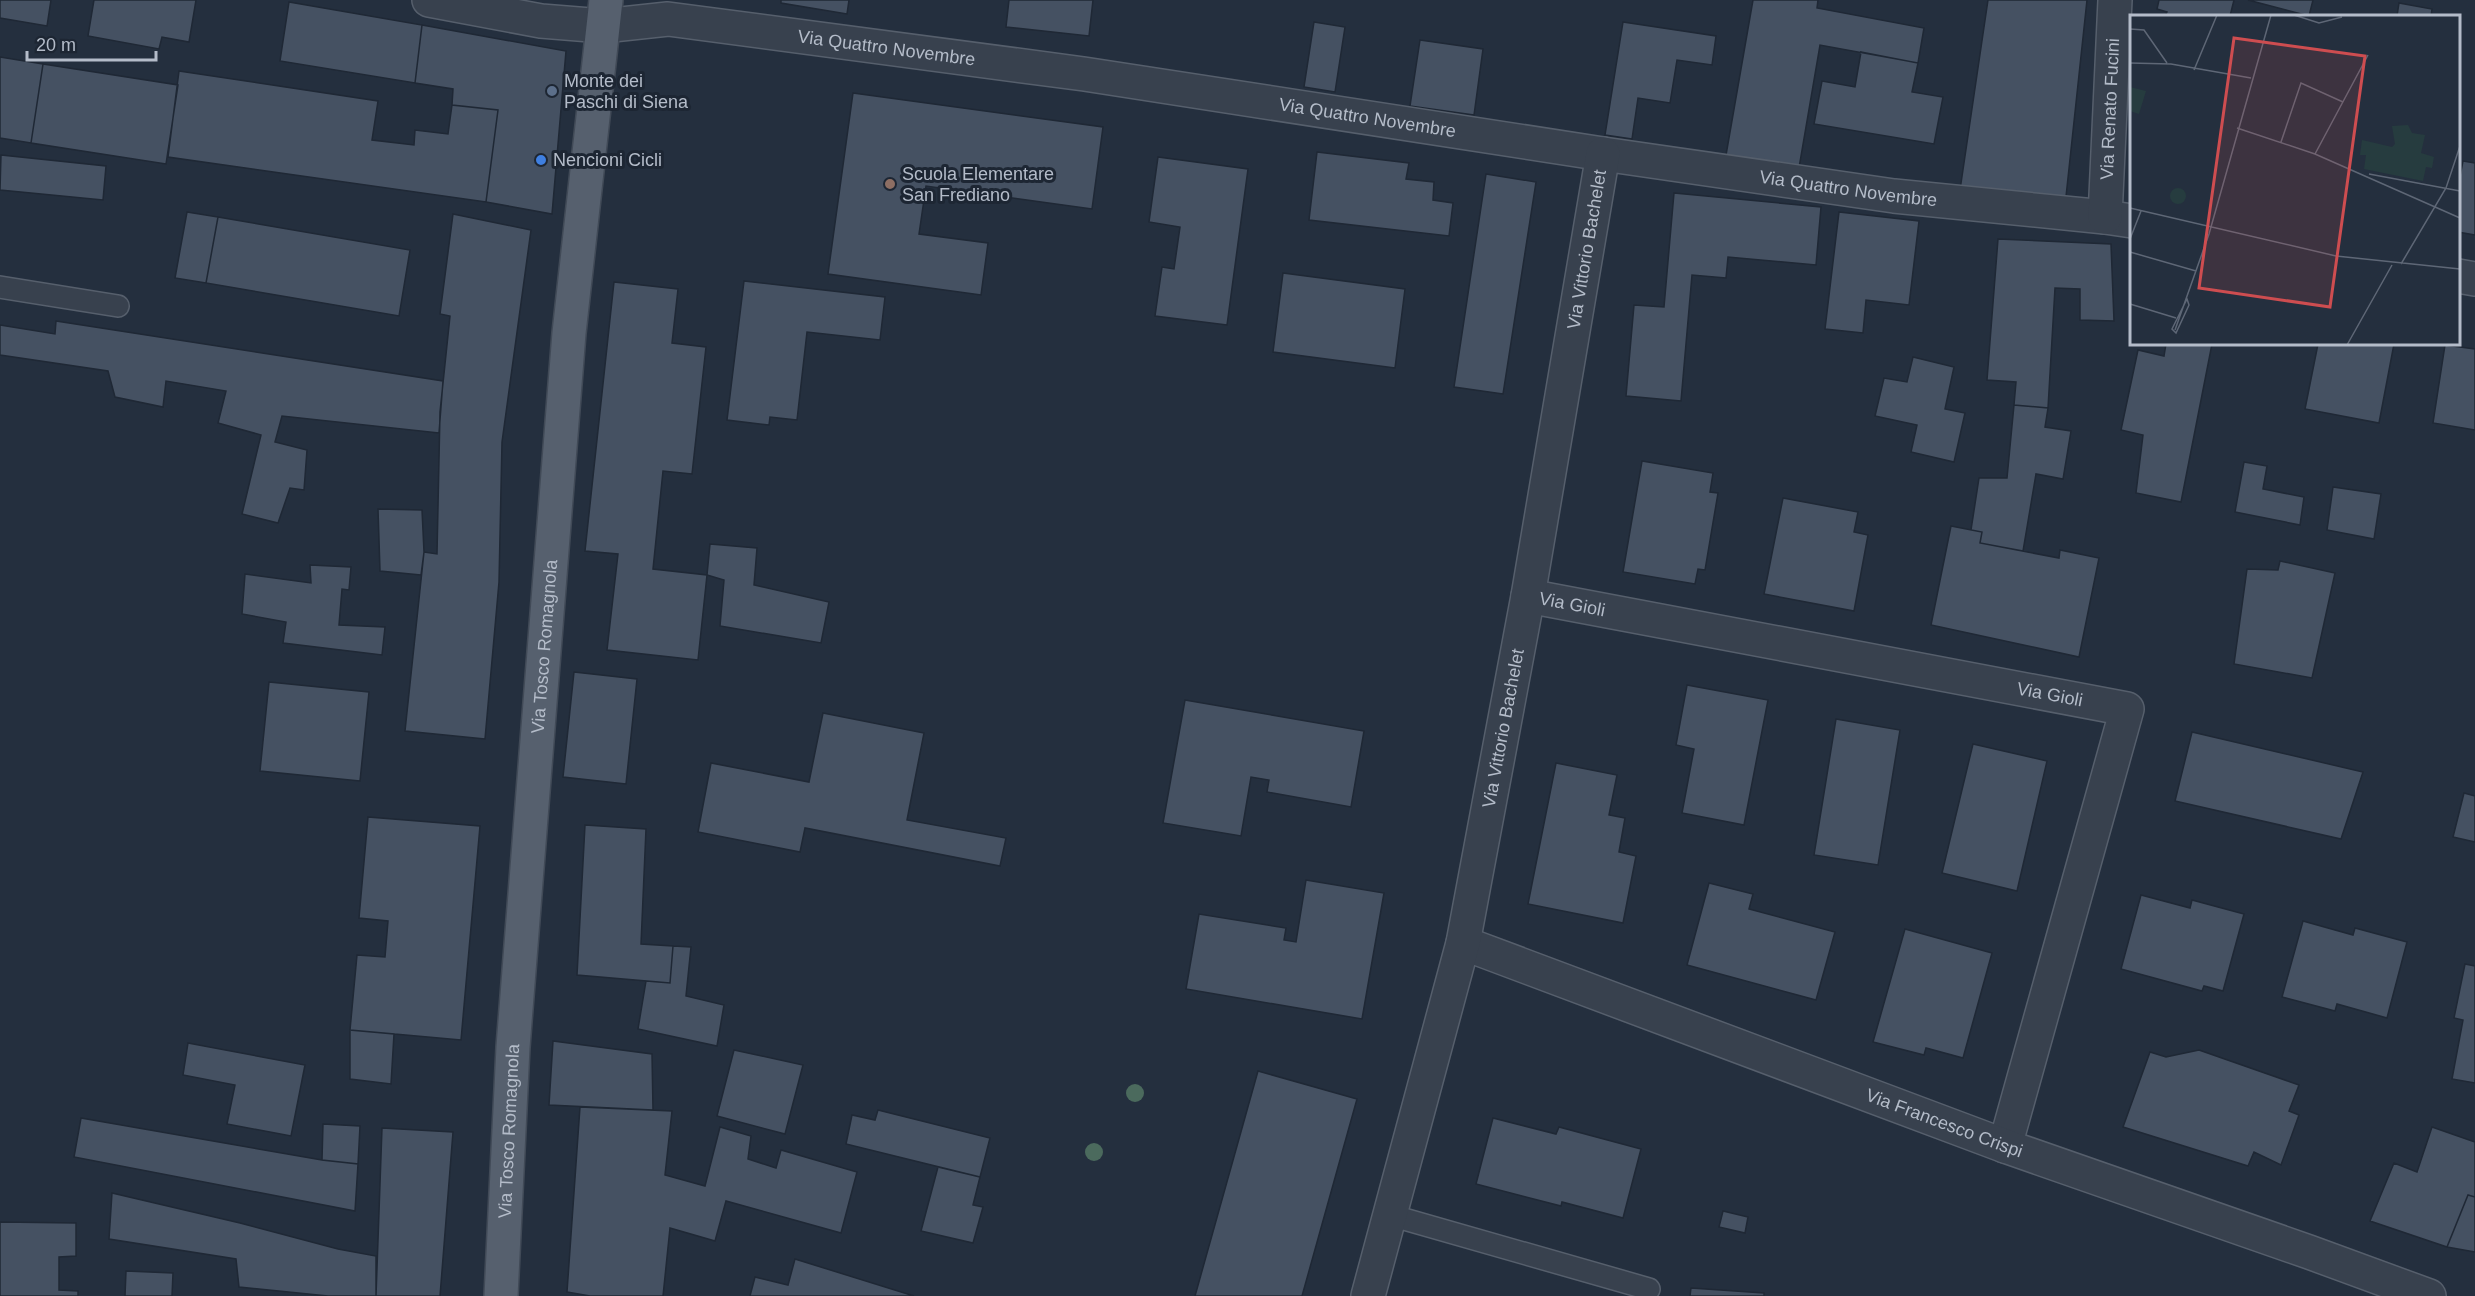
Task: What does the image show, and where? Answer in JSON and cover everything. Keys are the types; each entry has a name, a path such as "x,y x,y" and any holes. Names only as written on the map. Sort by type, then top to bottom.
{"main road":[{"name":"Via Tosco Romagnola","path":"501,1296 513,1047 569,333 605,13"}],"street":[{"name":"Via Quattro Novembre","path":"429,0 541,21 605,13 668,19 1084,74 1603,154 1894,196 2118,219"},
{"name":"Via Renato Fucini","path":"2115,0 2118,219"},
{"name":"Via Vittorio Bachelet","path":"1368,1296 1463,943 1528,596 1603,154"},
{"path":"2460,276 2475,279"},
{"name":"Via Gioli","path":"1528,596 2127,709 2005,1146"},
{"name":"Via Francesco Crispi","path":"1463,943 2005,1146 2429,1296"}],"lane":[{"path":"0,287 118,306"},
{"path":"1390,1215 1649,1289"}],"building":[{"path":"0,0 51,0 47,26 0,18"},
{"path":"94,0 196,0 189,42 162,37 159,49 88,36"},
{"path":"781,0 849,0 847,14 781,3"},
{"path":"1009,0 1093,0 1089,36 1006,27"},
{"path":"1753,0 1818,0 1817,8 1924,28 1918,63 1820,45 1799,168 1726,155"},
{"path":"1988,0 2087,0 2065,206 1960,190"},
{"path":"2159,0 2234,0 2230,15 2166,15 2167,12 2157,9"},
{"path":"2248,0 2313,0 2309,15"},
{"path":"289,2 422,25 415,83 280,61"},
{"path":"2399,3 2432,9 2431,15 2397,15"},
{"path":"1314,22 1345,27 1335,92 1304,87"},
{"path":"1623,22 1716,36 1712,65 1677,60 1670,103 1638,98 1632,139 1605,135"},
{"path":"422,25 566,51 552,214 486,202 498,110 452,105 453,89 415,83"},
{"path":"1420,40 1483,49 1474,115 1410,106"},
{"path":"1861,52 1918,63 1912,92 1943,97 1934,144 1814,124 1822,81 1855,87"},
{"path":"0,57 43,64 31,143 0,138"},
{"path":"43,64 178,85 166,164 31,143"},
{"path":"179,71 378,101 372,140 414,145 415,130 448,134 452,105 498,110 486,202 168,157"},
{"path":"853,93 1103,127 1092,209 926,186 919,234 988,243 981,295 828,274"},
{"path":"1317,152 1409,163 1406,179 1434,182 1433,200 1453,203 1449,236 1309,220"},
{"path":"1,155 106,166 103,200 0,190"},
{"path":"1158,157 1248,169 1227,325 1155,316 1162,267 1174,269 1180,227 1149,222"},
{"path":"2463,161 2475,163 2475,235 2460,232 2460,176"},
{"path":"1486,174 1536,182 1503,394 1454,387"},
{"path":"1674,193 1821,207 1816,265 1728,257 1726,278 1692,275 1681,401 1626,396 1634,305 1664,307"},
{"path":"187,212 218,217 206,283 175,278"},
{"path":"1839,212 1919,221 1909,305 1866,300 1863,333 1825,329"},
{"path":"453,214 531,230 502,442 499,582 485,739 405,731 424,552 437,554 440,412 450,316 440,314"},
{"path":"218,217 410,250 399,316 206,283"},
{"path":"1998,239 2111,244 2114,321 2080,320 2080,289 2055,288 2048,408 2014,405 2016,382 1987,380"},
{"path":"1283,273 1405,289 1395,368 1273,352"},
{"path":"744,281 885,297 880,340 807,332 797,420 770,417 769,425 727,420"},
{"path":"614,282 678,289 672,343 706,347 692,474 663,471 653,569 707,575 698,660 607,650 618,554 585,551"},
{"path":"56,321 443,381 439,433 282,416 275,442 307,450 304,490 290,488 278,523 242,514 261,435 218,423 226,391 166,381 163,407 115,397 108,371 0,355 0,325 55,334"},
{"path":"2166,345 2212,345 2181,502 2136,493 2143,435 2121,430 2138,350 2164,356"},
{"path":"2318,345 2394,345 2379,423 2305,409"},
{"path":"2445,345 2475,349 2475,430 2433,423"},
{"path":"1913,357 1954,367 1945,409 1965,413 1954,462 1911,452 1917,425 1875,416 1884,378 1907,382"},
{"path":"2014,405 2048,408 2045,427 2071,431 2063,479 2036,474 2023,551 1980,543 1982,532 1971,530 1979,478 2007,478"},
{"path":"1642,461 1713,473 1710,492 1718,493 1705,570 1698,569 1695,584 1623,572"},
{"path":"2244,462 2267,466 2263,489 2304,497 2300,525 2235,512"},
{"path":"2333,487 2381,494 2374,539 2327,530"},
{"path":"1783,498 1858,512 1854,532 1868,535 1854,611 1764,594"},
{"path":"378,509 422,510 424,552 421,575 380,571"},
{"path":"1951,526 1982,532 1980,543 2059,558 2060,550 2099,558 2079,657 1931,625"},
{"path":"710,544 757,548 754,585 829,602 821,643 720,626 724,580 707,575"},
{"path":"2280,561 2335,573 2312,678 2234,664 2247,569 2278,570"},
{"path":"310,565 351,567 349,590 342,589 339,625 385,627 382,655 283,643 286,622 242,614 245,574 311,583"},
{"path":"574,672 637,679 626,784 563,777"},
{"path":"269,682 369,692 360,781 260,771"},
{"path":"1687,685 1768,700 1744,825 1682,813 1694,749 1676,745"},
{"path":"1185,700 1364,731 1351,807 1267,792 1269,780 1251,777 1241,836 1163,823"},
{"path":"823,713 924,733 907,820 1006,838 1000,866 805,828 800,852 698,832 711,763 809,782"},
{"path":"1836,719 1900,730 1878,865 1814,855"},
{"path":"2192,732 2363,772 2341,839 2175,801"},
{"path":"1973,744 2047,761 2017,891 1942,873"},
{"path":"1556,763 1617,775 1609,815 1625,818 1619,852 1636,856 1623,923 1528,904"},
{"path":"2464,793 2475,796 2475,842 2453,837"},
{"path":"368,817 480,826 461,1040 350,1030 357,955 385,957 388,921 359,918"},
{"path":"585,825 646,829 641,944 673,946 670,983 577,975"},
{"path":"1306,880 1384,893 1362,1019 1186,989 1199,914 1286,928 1284,940 1296,942"},
{"path":"1709,883 1753,894 1749,909 1835,932 1816,1000 1687,965"},
{"path":"2141,895 2190,908 2192,900 2244,914 2223,991 2204,986 2202,991 2121,969"},
{"path":"2303,921 2353,935 2355,928 2407,942 2387,1018 2337,1004 2335,1011 2282,997"},
{"path":"1905,929 1992,953 1963,1058 1926,1048 1924,1055 1873,1042"},
{"path":"673,946 691,947 686,996 724,1005 717,1046 638,1029 646,981 670,983"},
{"path":"2465,964 2475,966 2475,1083 2452,1079 2463,1020 2454,1018"},
{"path":"350,1030 394,1034 391,1084 350,1079"},
{"path":"553,1041 652,1054 653,1110 549,1105"},
{"path":"188,1043 305,1065 291,1136 227,1124 235,1085 183,1075"},
{"path":"734,1050 803,1065 785,1134 717,1116"},
{"path":"2199,1050 2299,1085 2289,1111 2299,1115 2281,1165 2254,1152 2248,1166 2123,1127 2150,1052 2166,1057"},
{"path":"1258,1071 1357,1099 1302,1296 1195,1296"},
{"path":"580,1107 672,1111 665,1175 705,1186 720,1127 751,1136 748,1159 776,1168 781,1150 857,1172 841,1233 726,1201 715,1241 670,1228 663,1296 590,1296 567,1292"},
{"path":"878,1110 990,1138 980,1177 846,1144 852,1115 875,1120"},
{"path":"81,1118 322,1160 358,1164 355,1211 74,1157"},
{"path":"1493,1118 1556,1134 1559,1127 1641,1149 1623,1218 1562,1202 1561,1206 1476,1184"},
{"path":"323,1124 360,1126 358,1164 322,1160"},
{"path":"2432,1127 2475,1142 2475,1197 2468,1195 2447,1247 2370,1221 2394,1163 2417,1172"},
{"path":"382,1128 453,1132 440,1296 376,1296"},
{"path":"938,1167 980,1177 973,1205 983,1207 973,1243 921,1231"},
{"path":"112,1193 338,1249 376,1256 376,1296 328,1296 239,1287 236,1259 109,1239"},
{"path":"2468,1195 2475,1197 2475,1252 2447,1247"},
{"path":"1723,1211 1748,1217 1745,1233 1719,1227"},
{"path":"0,1222 76,1223 76,1256 59,1257 59,1290 78,1291 78,1296 0,1296"},
{"path":"795,1259 914,1296 750,1296 755,1277 788,1285"},
{"path":"126,1271 173,1273 172,1296 125,1296"},
{"path":"1691,1288 1764,1293 1764,1296 1690,1296"}],"place":[{"name":"Monte dei Paschi di Siena","path":"552,91"},
{"name":"Nencioni Cicli","path":"541,160"},
{"name":"Scuola Elementare San Frediano","path":"890,184"}]}
